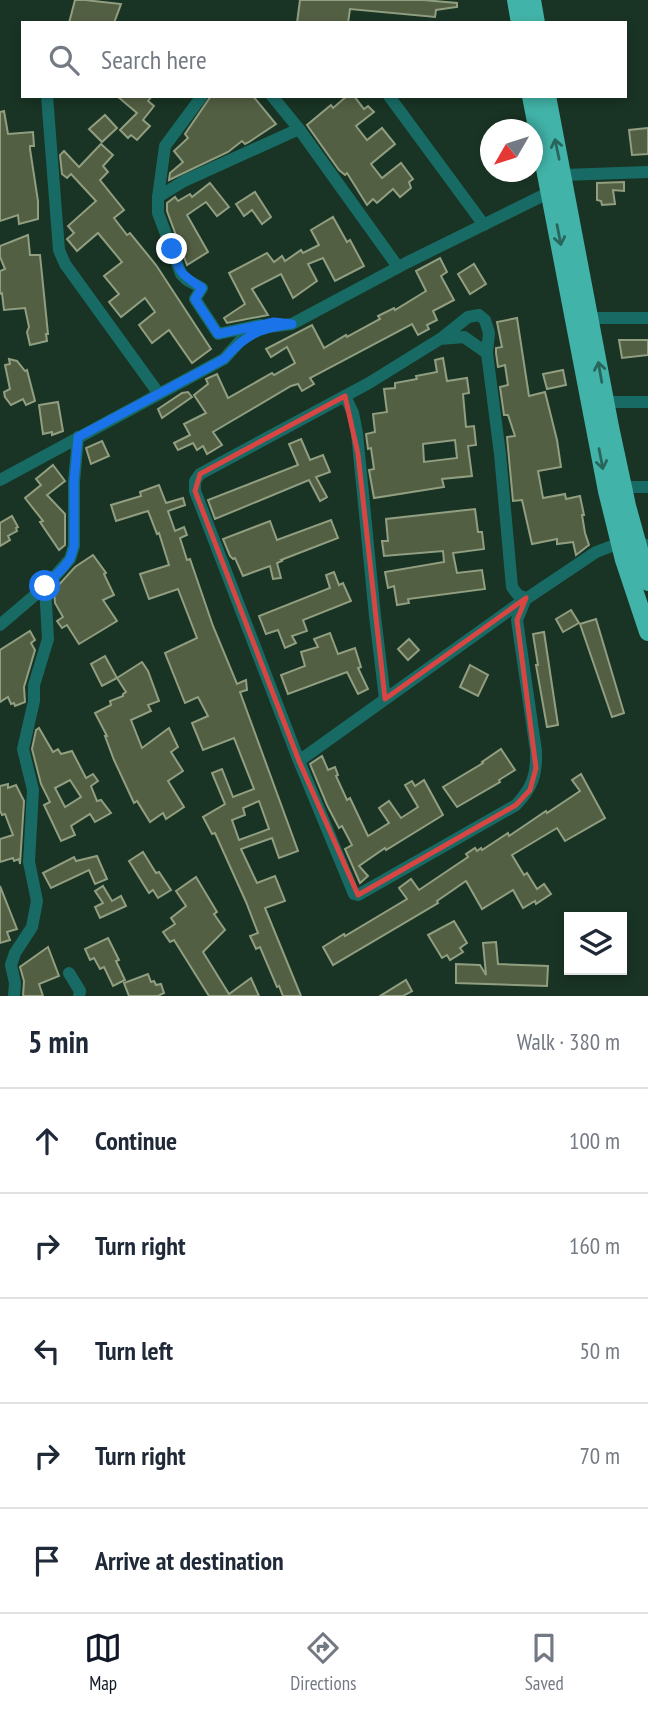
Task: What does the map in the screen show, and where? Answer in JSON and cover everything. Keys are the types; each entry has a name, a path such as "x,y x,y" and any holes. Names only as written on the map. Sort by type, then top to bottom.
{"highway":[{"path":"516,0 520,21"},
{"path":"532,0 536,21"},
{"path":"531,98 607,491 635,543 648,582"},
{"path":"547,98 635,543 648,632"}],"street":[{"path":"47,98 59,250 65,264 159,394"},
{"path":"201,98 166,146 158,197 158,213 181,274 202,288 195,299 218,334 274,322 292,324"},
{"path":"274,98 398,267"},
{"path":"390,98 484,225"},
{"path":"158,197 184,181 299,129"},
{"path":"563,175 648,172"},
{"path":"0,480 224,359 240,341 256,331 292,324 398,267 550,192"},
{"path":"479,315 485,320 489,333 487,353 500,454 512,587 518,595 526,598 517,620 536,751 536,768 530,790 516,805 358,895 352,893 195,491 195,481 200,474 345,396 440,339 468,317 479,315"},
{"path":"591,317 648,318"},
{"path":"440,339 464,337 487,353"},
{"path":"345,396 353,413 357,433 374,616 385,699"},
{"path":"606,402 648,402"},
{"path":"0,625 45,586 70,559 74,546 74,482 78,437"},
{"path":"624,487 648,487"},
{"path":"299,761 526,598 596,552 635,543"},
{"path":"14,996 12,959 32,927 37,901 29,862 33,790 23,749 34,685 48,639 45,586"},
{"path":"69,972 80,991 79,996"}],"highlighted area":[{"path":"345,396 358,454 385,699 526,598 517,620 536,768 530,790 516,805 358,895 299,761 195,491 200,474"}],"building":[{"path":"75,0 121,4 115,21 70,21"},
{"path":"300,0 423,0 457,3 457,7 436,10 435,17 350,9 348,21 297,21"},
{"path":"119,98 150,98 148,101 154,106 143,120 150,126 137,140 131,135 128,138 120,130 137,113"},
{"path":"210,98 255,98 276,124 249,142 245,144 242,141 228,152 169,180 170,173 183,162 174,151 188,138 185,134"},
{"path":"345,98 356,98 364,109 368,106 374,112 356,126 367,140 382,128 395,144 371,164 382,178 401,163 413,179 409,182 411,188 400,197 393,189 377,203 373,199 367,205 347,173 345,175 339,170 307,125 331,105 333,108"},
{"path":"4,111 8,134 33,132 34,146 30,146 30,149 38,219 19,224 18,215 0,221 0,112"},
{"path":"105,115 117,128 102,142 89,129"},
{"path":"648,128 648,154 632,155 629,130"},
{"path":"101,144 113,155 103,166 108,172 100,180 124,210 114,218 156,265 211,349 192,363 169,330 152,343 139,325 155,312 145,298 121,317 109,302 119,294 104,276 122,262 98,233 77,251 67,239 74,233 68,226 96,201 71,174 67,178 62,174 60,155 64,151 79,167"},
{"path":"624,182 624,191 613,190 615,204 602,205 601,201 597,200 597,183"},
{"path":"210,183 229,207 217,216 206,202 187,215 208,252 187,265 167,211 167,203 175,197 178,201 190,194 192,197"},
{"path":"255,192 271,217 262,224 252,210 244,216 236,204"},
{"path":"333,217 364,266 335,281 323,258 308,264 317,281 293,298 281,274 252,289 268,315 227,323 224,318 245,304 229,273 267,253 274,262 282,256 285,261 301,250 303,253 319,245 311,230"},
{"path":"28,235 30,255 40,255 48,334 47,341 30,345 25,308 4,310 2,293 0,294 0,271 5,269 0,257 0,246"},
{"path":"440,258 447,272 441,276 454,300 433,311 437,320 427,325 429,329 418,335 412,324 310,378 314,384 302,391 298,384 291,386 213,432 222,445 207,454 203,446 197,450 193,443 178,450 174,443 190,435 184,424 206,413 194,395 208,384 206,379 217,374 228,398 272,373 274,375 295,363 287,347 271,357 266,349 312,325 324,348 346,335 347,337 380,319 378,316 394,308 395,310 426,291 416,271"},
{"path":"474,264 486,284 470,294 458,274"},
{"path":"517,318 529,396 545,392 561,467 538,471 543,498 565,494 566,499 580,496 589,545 576,555 573,542 557,544 557,539 532,544 522,500 513,501 507,437 515,436 508,415 504,415 500,387 508,385 505,365 498,367 496,348 502,347 497,322"},
{"path":"619,340 648,340 648,355 622,358"},
{"path":"443,358 447,381 467,378 469,393 463,394 466,427 474,426 476,445 468,446 472,476 442,479 444,487 374,498 369,470 374,469 366,434 375,432 373,414 387,412 384,389 395,388 395,383 417,379 416,376 437,372 435,360","holes":["455,440 457,458 424,462 423,444"]},
{"path":"9,359 17,361 27,370 35,401 26,405 23,399 11,405 5,397 4,392 10,389 5,365 10,364"},
{"path":"563,370 566,385 547,389 543,374"},
{"path":"188,392 192,397 162,418 158,409"},
{"path":"58,402 63,431 52,435 52,432 43,434 39,405"},
{"path":"301,439 310,460 323,455 330,472 316,477 327,497 320,501 309,480 215,519 208,500 298,465 289,444"},
{"path":"102,441 109,456 91,464 86,448"},
{"path":"53,465 65,481 47,495 65,514 65,545 59,550 40,522 43,521 25,498 41,485 36,479"},
{"path":"159,485 166,503 183,498 185,505 168,511 175,531 184,527 187,535 180,538 187,560 190,559 237,684 246,680 247,690 240,692 298,851 279,858 272,838 241,849 257,883 275,876 285,901 265,908 301,996 283,996 260,947 256,949 250,936 258,933 246,902 215,833 212,834 203,817 225,804 212,773 222,769 233,797 254,789 234,738 203,750 192,723 208,716 198,697 185,703 165,653 197,638 178,589 149,599 140,574 169,565 159,533 157,534 148,511 116,521 111,505 141,496 140,492","holes":["259,801 269,829 239,840 232,820 245,815 243,808"]},
{"path":"475,509 478,532 482,532 484,549 453,553 457,573 482,570 485,589 408,599 409,603 397,605 394,586 388,588 385,572 444,562 443,551 384,556 382,541 388,541 386,519"},
{"path":"12,516 18,527 17,531 8,536 10,540 0,546 0,523"},
{"path":"331,520 338,538 281,560 277,563 281,578 273,579 270,566 243,576 223,539 270,521 277,540"},
{"path":"93,555 106,573 104,574 114,595 103,600 117,621 79,644 67,625 62,628 57,621 63,617 55,603 54,590 75,567"},
{"path":"334,572 339,585 343,583 351,601 303,620 307,631 292,636 296,643 285,648 278,630 266,634 259,616 330,588 326,575"},
{"path":"571,610 579,623 563,632 556,619"},
{"path":"596,619 624,713 612,717 580,624"},
{"path":"30,631 35,640 31,643 35,650 24,687 25,702 15,706 8,697 0,702 0,650"},
{"path":"544,632 558,725 547,727 533,634"},
{"path":"330,633 338,654 355,648 361,667 358,668 368,689 358,694 347,672 288,694 281,675 305,666 301,652 318,647 314,639"},
{"path":"409,639 419,650 408,660 398,649"},
{"path":"105,656 117,678 102,686 91,664"},
{"path":"142,662 159,701 148,705 151,711 131,720 142,748 169,728 178,747 171,752 183,771 168,781 184,807 166,819 163,813 150,822 137,801 134,803 95,713 111,705 110,701 123,696 126,692 117,678"},
{"path":"470,665 488,675 478,696 460,687"},
{"path":"39,728 53,752 58,749 61,754 72,751 86,778 93,774 98,781 91,786 97,801 101,800 111,813 95,822 90,814 71,826 75,835 61,841 44,805 50,802 41,784 32,749 36,730","holes":["70,780 81,797 65,807 55,788"]},
{"path":"501,749 515,770 457,807 443,787"},
{"path":"322,756 328,770 335,767 336,776 347,800 350,798 368,836 389,823 379,808 389,801 401,818 418,807 405,785 412,781 415,786 424,780 443,815 359,866 368,876 360,883 345,849 352,845 327,805 310,764"},
{"path":"581,774 605,818 565,841 557,828 512,855 524,875 527,873 537,889 544,884 551,894 536,904 535,901 523,908 513,890 482,909 466,881 437,901 438,903 333,965 323,947 407,899 399,888 411,879 419,890 468,857 466,854 475,848 477,851 481,848 482,850 546,811 547,813 580,791 572,780"},
{"path":"8,784 8,788 16,785 24,801 20,864 19,859 14,861 13,858 0,862 0,839 13,835 5,814 2,815 0,810 0,786"},
{"path":"143,852 171,890 158,898 153,890 149,893 129,861"},
{"path":"97,856 107,879 95,884 89,870 51,888 43,873 74,857 76,861"},
{"path":"196,877 225,930 203,952 229,994 251,978 259,996 209,996 174,940 170,942 163,932 175,924 171,918 186,906 176,891"},
{"path":"0,886 17,929 7,932 10,940 0,943"},
{"path":"103,886 112,901 121,896 126,906 100,918 95,907 103,903 95,891"},
{"path":"454,921 467,943 460,948 463,952 450,960 447,955 442,958 428,935"},
{"path":"108,938 125,980 113,986 104,967 100,969 94,958 90,960 85,949"},
{"path":"496,942 498,964 548,966 547,986 456,983 456,964 480,965 486,975 483,943"},
{"path":"48,947 59,976 39,984 43,996 23,996 24,981 20,967"},
{"path":"148,974 151,982 161,984 164,993 158,996 129,996 124,983"},
{"path":"406,980 412,991 403,996 380,996"}],"route":[{"path":"45,586 70,559 74,546 72,522 78,437 224,359 240,341 256,331 292,324 274,322 218,334 195,299 202,288 181,274 172,249"}]}
